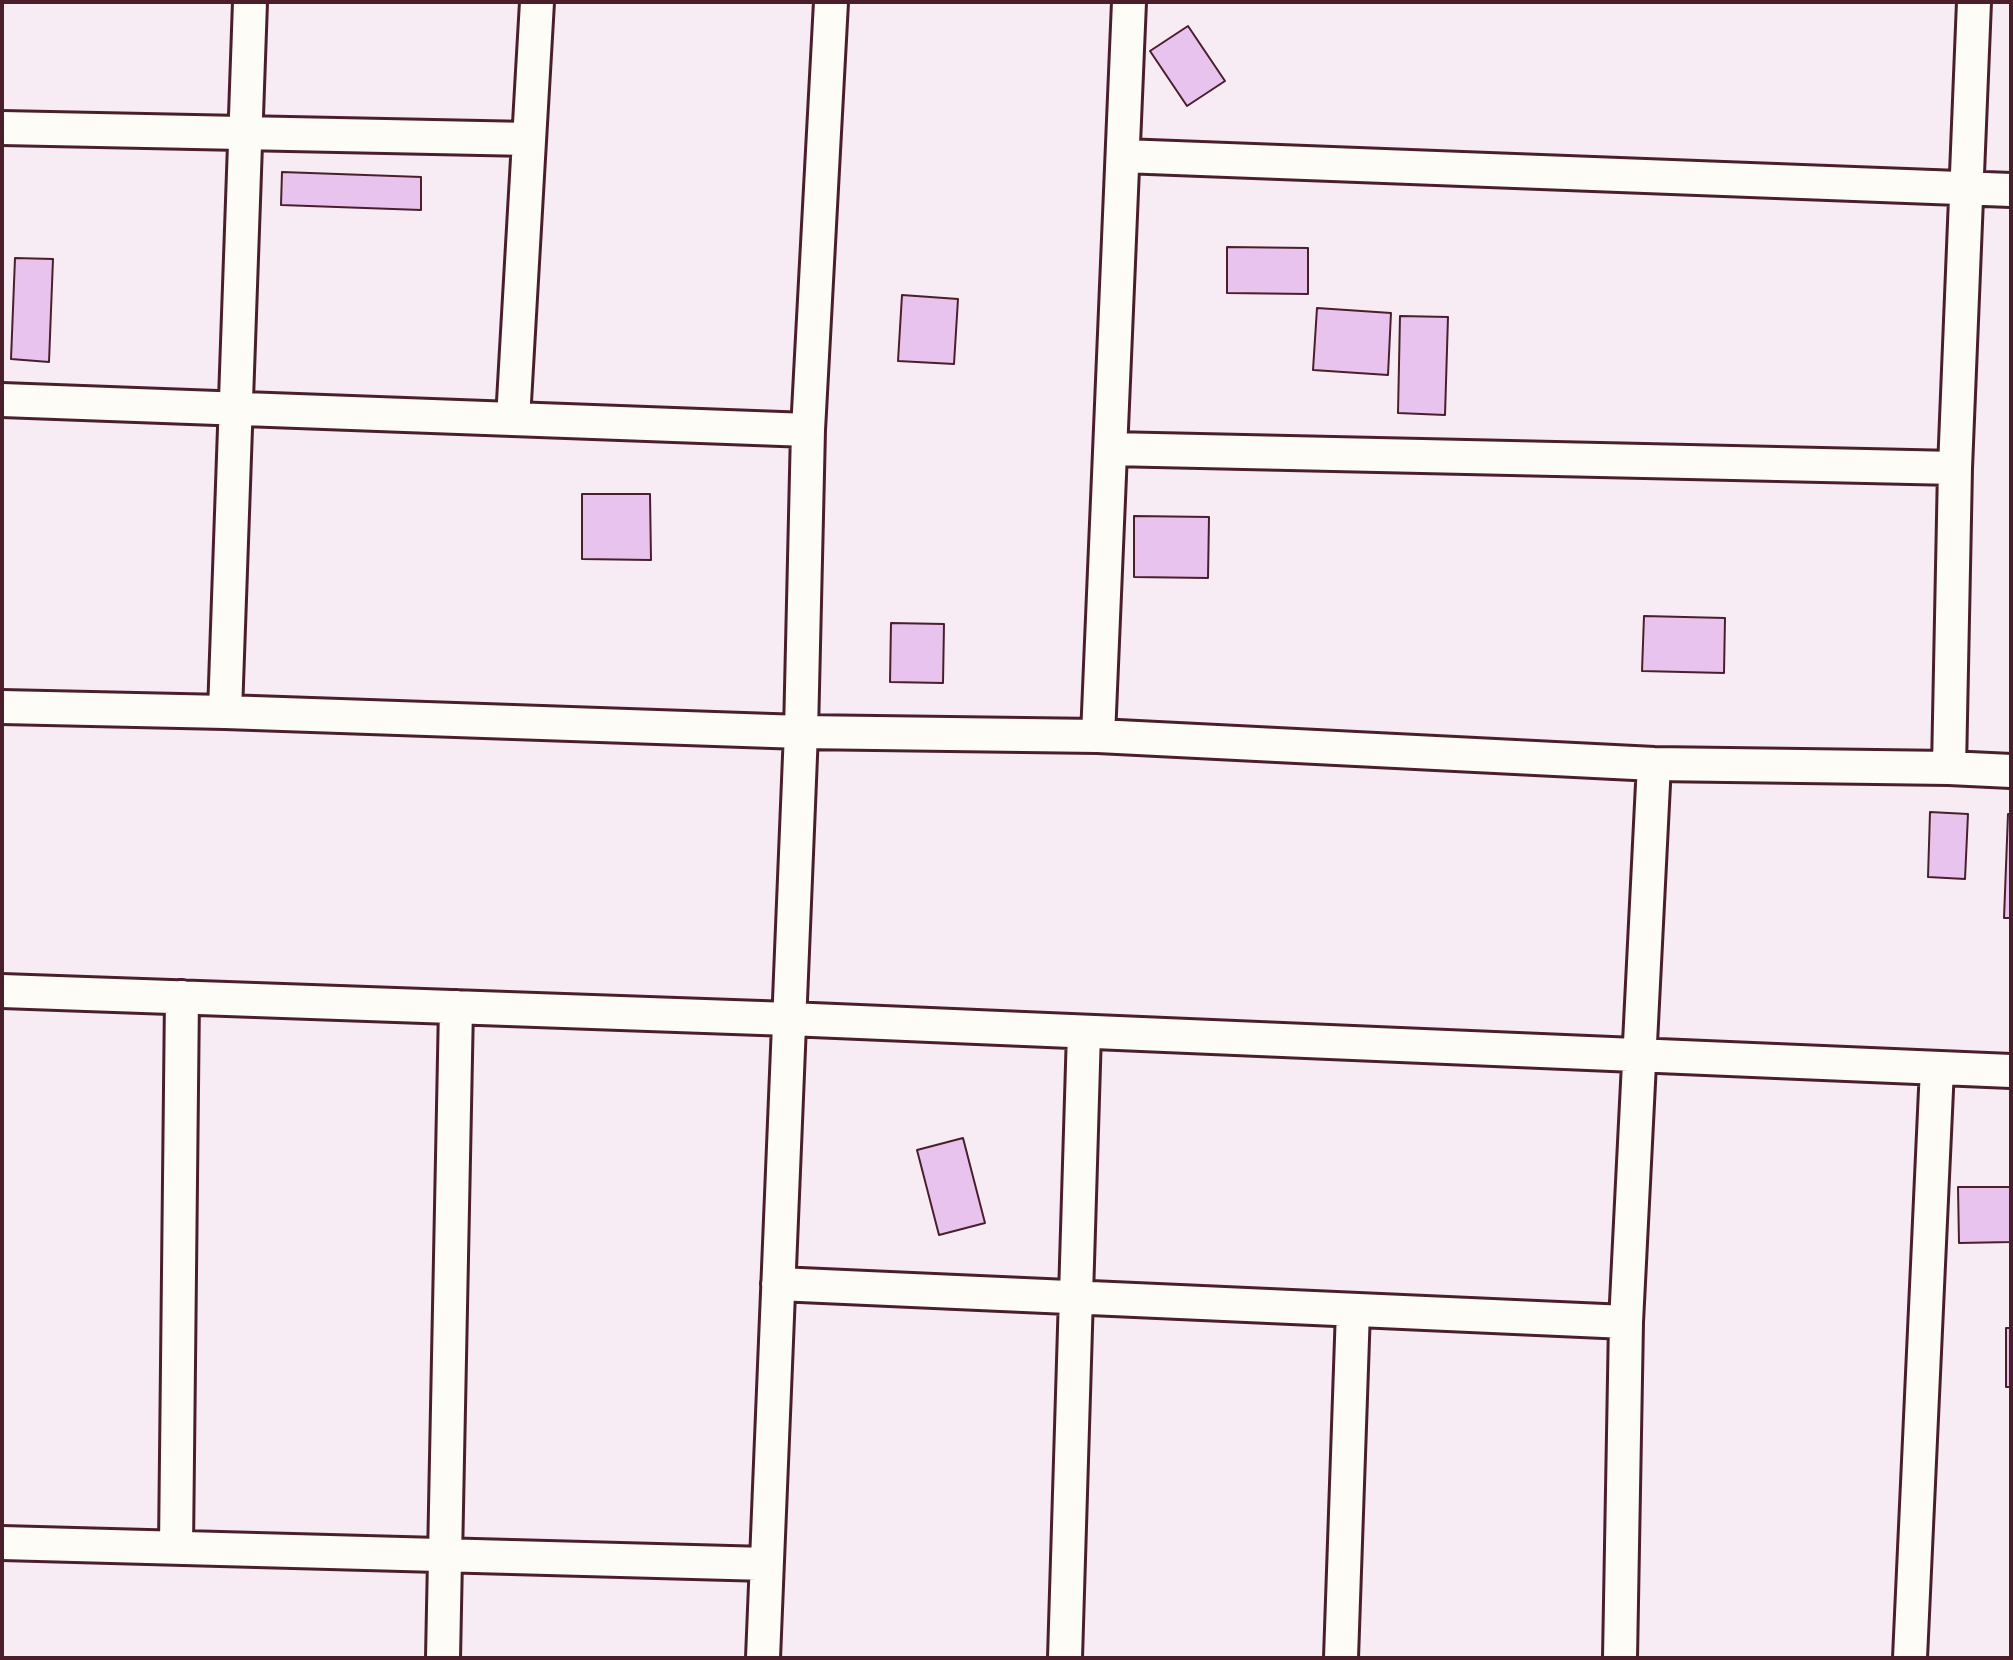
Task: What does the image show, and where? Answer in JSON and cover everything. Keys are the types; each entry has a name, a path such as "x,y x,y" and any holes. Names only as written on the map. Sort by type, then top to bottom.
{"street":[{"path":"225,712 250,2"},
{"path":"513,419 537,2"},
{"path":"763,1658 801,732 808,430 831,2"},
{"path":"1098,736 1129,2"},
{"path":"1949,768 1955,468 1974,2"},
{"path":"2,128 529,139"},
{"path":"1123,156 2011,190"},
{"path":"2,400 808,430"},
{"path":"1111,449 1955,468"},
{"path":"2,707 801,732 1098,736 1654,764 2011,771"},
{"path":"1620,1658 1626,1322 1654,764"},
{"path":"2,991 789,1019 2011,1071"},
{"path":"176,1547 182,997"},
{"path":"443,1658 456,1007"},
{"path":"1065,1658 1084,1032"},
{"path":"1910,1658 1937,1068"},
{"path":"778,1284 1626,1322"},
{"path":"1341,1658 1353,1310"},
{"path":"2,1543 766,1564"}],"building":[{"path":"1188,26 1225,81 1187,106 1150,51"},
{"path":"282,172 421,177 421,210 281,205"},
{"path":"1227,247 1308,248 1308,294 1227,293"},
{"path":"15,258 53,259 49,362 11,359"},
{"path":"902,295 958,299 954,364 898,361"},
{"path":"1317,308 1391,313 1388,375 1313,370"},
{"path":"1400,316 1448,317 1445,415 1398,413"},
{"path":"582,494 650,494 651,560 582,559"},
{"path":"1134,516 1209,517 1208,578 1134,577"},
{"path":"1644,616 1725,618 1724,673 1642,671"},
{"path":"891,623 944,624 943,683 890,682"},
{"path":"1930,812 1968,814 1965,879 1928,877"},
{"path":"2008,814 2011,814 2011,918 2004,918"},
{"path":"963,1138 985,1223 939,1235 917,1150"},
{"path":"1958,1187 2011,1187 2011,1242 1959,1243"},
{"path":"2006,1328 2011,1328 2011,1387 2006,1387"}]}
